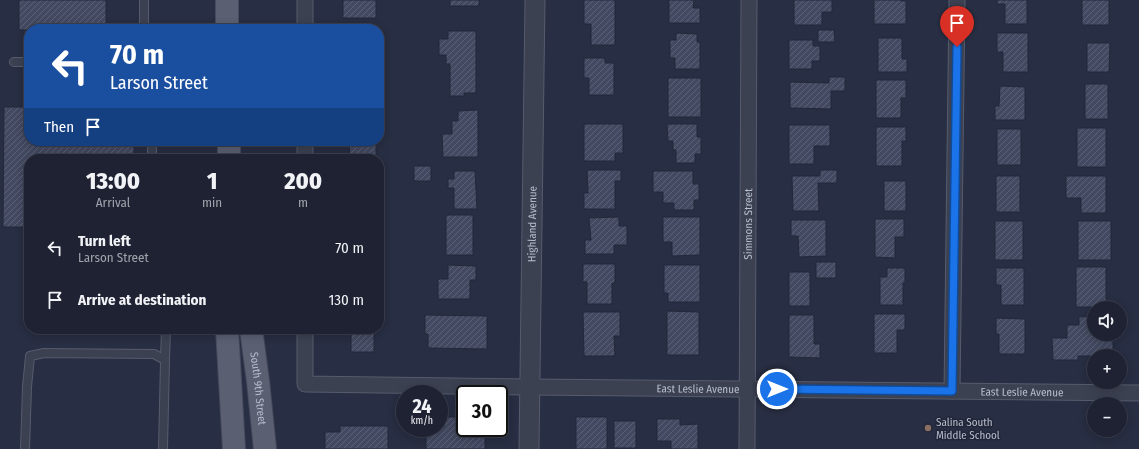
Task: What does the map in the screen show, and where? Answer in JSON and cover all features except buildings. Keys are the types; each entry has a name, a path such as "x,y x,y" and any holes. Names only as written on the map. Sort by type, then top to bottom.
{"main road":[{"path":"227,0 227,24"},
{"path":"227,334 234,449"},
{"name":"South 9th Street","path":"252,334 265,449"}],"street":[{"path":"305,0 305,24"},
{"name":"Highland Avenue","path":"529,449 535,0"},
{"name":"Simmons Street","path":"747,449 749,0"},
{"path":"952,391 957,0"},
{"name":"East Leslie Avenue","path":"305,334 305,384 1139,393"}],"lane":[{"path":"144,0 144,24"},
{"path":"14,62 24,62"},
{"path":"162,449 166,334"},
{"path":"25,449 27,387 30,356 44,352 154,354 165,360"}],"place":[{"name":"Salina South Middle School","path":"928,428"}],"route":[{"path":"777,389 952,391 957,47"}]}
